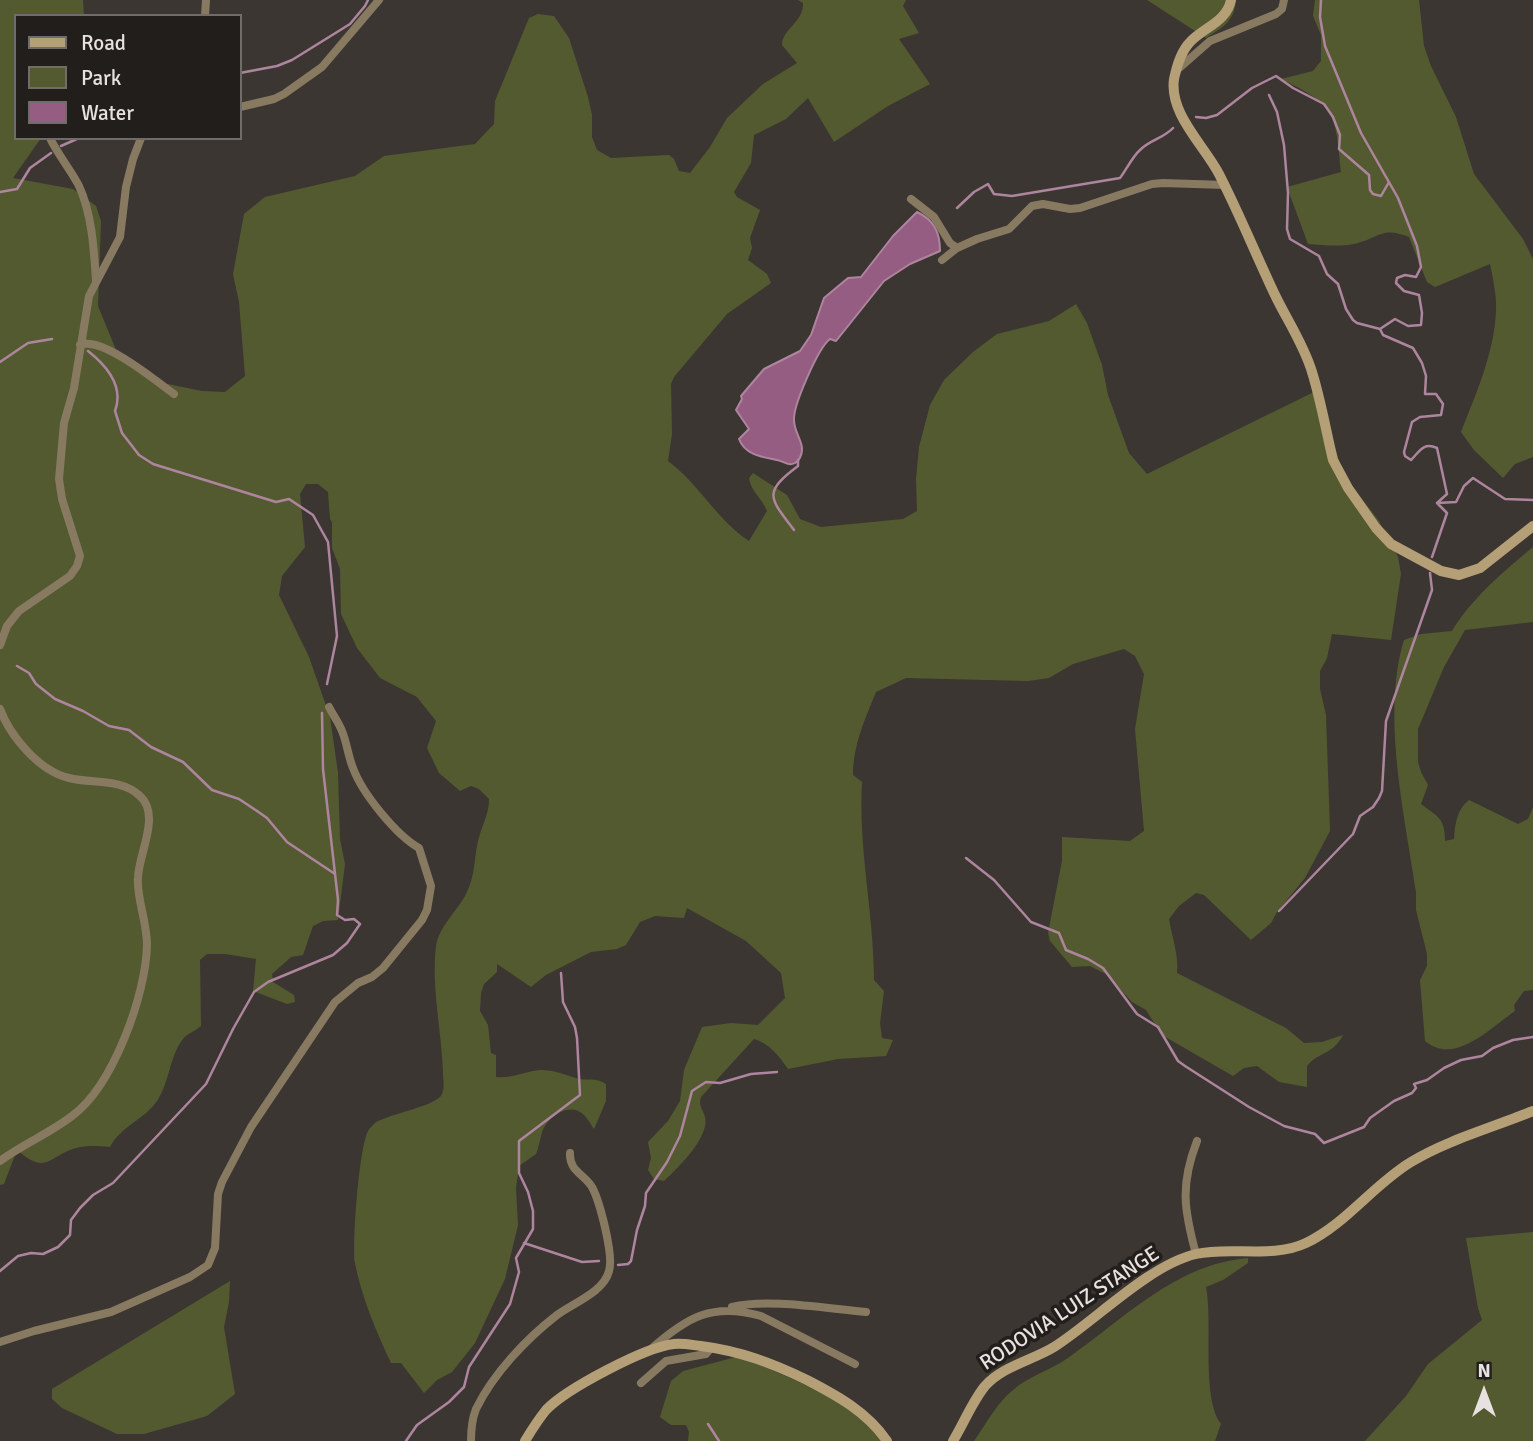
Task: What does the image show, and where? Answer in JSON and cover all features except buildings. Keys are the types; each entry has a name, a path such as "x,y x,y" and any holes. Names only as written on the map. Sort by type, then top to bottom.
{"street":[{"path":"242,107 274,99 322,67 379,0"},
{"path":"1231,0 1222,17 1185,47 1174,82 1178,107 1225,186 1311,369 1333,460 1348,488 1376,528 1401,552 1441,571 1459,575 1480,568 1533,526"},
{"path":"1177,70 1210,41 1276,14 1282,9 1284,0"},
{"path":"51,140 80,189 87,210 96,279"},
{"path":"0,645 7,626 19,611 70,576 80,556 62,499 59,480 64,423 74,388 89,296 120,237 127,187 140,140"},
{"path":"942,260 957,248 1009,229 1026,211 1037,204 1080,208 1140,187 1163,183 1225,186"},
{"path":"911,199 934,217 950,243 957,248"},
{"path":"80,345 86,342 109,351 174,394"},
{"path":"0,1342 25,1333 111,1312 190,1277 208,1265 215,1248 218,1194 251,1127 335,1002 358,983 383,968 422,920 427,910 431,886 419,848 396,830 358,779 342,731 329,707"},
{"path":"0,709 13,734 33,756 69,778 131,789 145,801 149,820 137,883 146,922 147,948 143,979 136,1006 108,1074 85,1106 72,1117 0,1161"},
{"name":"RODOVIA LUIZ STANGE","path":"953,1441 979,1395 990,1382 1057,1345 1164,1268 1196,1254 1268,1251 1301,1245 1334,1226 1381,1183 1411,1162 1533,1111"},
{"path":"1196,1254 1184,1194 1189,1163 1197,1141"},
{"path":"471,1441 476,1410 512,1359 556,1316 598,1287 608,1275 610,1252 593,1189 572,1166 570,1153"},
{"path":"649,1351 674,1330 701,1314 743,1305 866,1312"},
{"path":"726,1310 761,1316 855,1364"},
{"path":"525,1441 548,1409 569,1393 649,1351 676,1344 760,1358 821,1388 869,1418 887,1441"},
{"path":"641,1383 666,1361 706,1354 711,1348"}],"green space":[{"path":"0,0 83,0 84,14 14,14 14,140 40,140 13,178 73,189 96,206 101,221 98,306 116,350 153,381 202,391 225,392 245,376 239,302 233,274 244,214 265,197 355,176 384,156 475,144 494,124 495,101 529,18 538,14 554,16 569,38 588,97 592,115 592,137 597,150 611,158 669,155 674,159 679,171 690,173 727,118 763,84 797,63 782,45 785,34 802,10 803,3 798,0 906,0 903,6 919,33 899,39 930,84 888,106 834,142 808,98 786,119 754,135 751,163 734,192 737,197 760,210 750,238 752,248 748,260 767,274 771,283 727,314 674,377 671,384 672,434 668,461 689,480 727,523 749,541 767,511 750,483 749,478 753,473 787,495 800,519 821,527 903,519 917,511 919,447 930,405 944,380 973,352 997,334 1049,321 1076,304 1087,323 1102,365 1108,395 1129,453 1147,474 1318,390 1343,474 1379,521 1398,557 1401,574 1391,640 1332,634 1327,658 1320,671 1320,689 1326,715 1330,831 1305,878 1271,923 1251,940 1204,895 1196,893 1179,906 1169,919 1177,973 1286,1028 1304,1043 1322,1042 1343,1035 1334,1047 1307,1066 1307,1087 1279,1082 1257,1066 1244,1068 1233,1076 1162,1035 1146,1010 1132,1002 1106,974 1090,966 1072,967 1050,941 1048,933 1062,861 1062,837 1130,841 1144,831 1135,729 1144,674 1135,656 1124,649 1073,664 1049,678 1028,681 906,678 876,692 860,732 853,775 862,782 862,832 874,980 884,991 880,1023 882,1038 893,1040 886,1056 838,1059 788,1069 769,1047 754,1039 701,1097 700,1105 705,1125 698,1143 664,1181 654,1179 648,1170 651,1158 648,1142 668,1121 680,1101 684,1070 702,1027 731,1023 758,1025 785,998 781,973 746,941 687,908 684,918 655,916 640,922 626,945 617,949 591,952 546,975 531,987 497,964 497,972 484,984 480,1011 488,1025 491,1053 496,1055 496,1077 541,1070 595,1080 606,1084 606,1101 594,1129 578,1111 566,1110 554,1116 542,1132 536,1154 519,1166 516,1188 518,1225 505,1279 475,1343 452,1372 437,1380 424,1393 401,1363 391,1363 361,1288 354,1252 359,1175 368,1130 375,1123 432,1102 443,1092 435,978 436,946 444,926 469,888 489,799 479,789 471,786 460,791 439,773 427,748 436,721 417,697 380,678 357,648 341,614 340,569 332,548 328,492 318,484 306,484 300,494 305,547 282,576 279,595 309,657 330,717 338,773 340,839 345,864 338,920 323,921 313,926 303,955 291,957 272,974 273,982 294,995 295,1002 287,1004 253,991 256,959 207,954 200,960 201,1026 185,1037 178,1046 165,1086 152,1108 120,1134 110,1147 76,1148 41,1163 27,1158 17,1150 4,1184 0,1185"},
{"path":"1147,0 1236,0 1230,19 1206,38"},
{"path":"1315,0 1419,0 1424,46 1456,117 1474,174 1523,239 1533,259 1533,457 1515,464 1503,478 1474,450 1461,432 1483,373 1495,327 1496,300 1490,264 1435,287 1427,282 1409,237 1386,233 1348,245 1308,244 1287,187 1341,172 1337,137 1330,114 1323,105 1313,96 1281,79 1313,71 1321,61 1321,35 1313,16"},
{"path":"1533,547 1533,622 1465,630 1444,667 1418,729 1418,762 1428,785 1421,804 1442,823 1445,841 1454,839 1459,812 1469,800 1518,824 1528,819 1533,807 1533,990 1524,991 1514,1005 1515,1011 1472,1042 1448,1049 1436,1048 1425,1041 1420,980 1427,966 1427,954 1416,910 1416,892 1397,765 1397,669 1404,640 1421,634 1452,631 1478,597"},
{"path":"1533,1232 1533,1441 1365,1441 1406,1396 1428,1364 1482,1320 1466,1238"},
{"path":"1248,1258 1248,1263 1223,1280 1206,1287 1209,1378 1215,1412 1221,1424 1215,1441 974,1441 997,1407 1013,1390 1068,1358 1152,1295 1198,1271 1222,1262"},
{"path":"230,1281 224,1327 235,1394 207,1416 144,1434 117,1434 62,1408 52,1399 52,1389"},
{"path":"736,1357 831,1396 890,1441 688,1441 689,1432 686,1425 671,1425 660,1417 671,1381 683,1371"}],"water":[{"path":"917,212 935,227 940,251 910,264 884,281 836,341 830,339 825,344 807,378 795,413 795,426 802,445 798,461 788,464 745,449 739,439 749,429 736,410 741,396 764,369 800,351 811,335 824,298 848,278 861,277 893,236"}],"waterway":[{"path":"242,73 277,66 292,60 350,24 368,0"},
{"path":"1321,0 1320,17 1325,46 1361,133 1398,198 1417,246 1421,267 1416,277 1405,275 1397,278 1396,283 1404,291 1419,295 1421,325 1408,326 1395,319 1380,329"},
{"path":"1196,117 1217,115 1252,88 1276,76 1324,104 1340,135 1339,149 1369,175 1370,190 1373,194 1381,196 1389,182"},
{"path":"1269,95 1277,112 1284,145 1288,193 1287,229 1290,239 1319,256 1327,274 1338,284 1346,309 1353,320 1380,329"},
{"path":"957,208 974,192 988,184 994,194 1012,196 1120,178 1140,150 1173,128"},
{"path":"61,146 74,140"},
{"path":"0,192 17,189 30,168 51,153"},
{"path":"1380,329 1383,335 1413,348 1426,376 1425,394 1436,394 1443,404 1441,415 1420,417 1412,422 1404,452 1411,460 1425,447 1437,448 1447,494 1437,503"},
{"path":"0,362 28,343 52,339"},
{"path":"88,351 102,363 112,378 117,394 115,411 122,433 139,455 153,464 276,502 289,499 313,515 328,542 337,636 327,684"},
{"path":"794,530 779,510 774,496 779,483 798,466 798,460"},
{"path":"1437,503 1456,502 1464,486 1473,478 1505,499 1533,500"},
{"path":"1432,557 1447,513 1437,503"},
{"path":"1279,911 1353,834 1360,816 1373,807 1379,798 1382,791 1386,721 1432,590 1430,573"},
{"path":"17,666 29,673 36,684 55,699 109,726 129,730 151,747 183,762 212,790 239,799 257,811 267,818 287,842 335,874"},
{"path":"0,1271 18,1256 43,1254 58,1247 70,1235 71,1220 80,1208 93,1195 113,1183 206,1084 254,992 268,982 333,955 347,943 360,924 354,919 345,920 337,915 338,900 323,769 322,713"},
{"path":"966,858 994,880 1031,922 1059,933 1066,950 1103,968 1137,1014 1158,1027 1178,1061 1249,1107 1284,1126 1315,1134 1324,1143 1364,1127 1370,1118 1394,1101 1412,1093 1416,1088 1414,1084 1427,1080 1444,1068 1461,1060 1482,1056 1513,1040 1533,1037"},
{"path":"406,1441 417,1425 449,1402 464,1387 469,1367 510,1304 519,1272 516,1258 533,1229 533,1211 519,1173 519,1141 580,1095 577,1038 575,1027 563,1002 561,973"},
{"path":"618,1265 631,1261 646,1193 667,1162 680,1136 692,1091 706,1082 720,1083 751,1074 777,1072"},
{"path":"524,1243 582,1262 599,1261"},
{"path":"708,1424 719,1441"}]}
